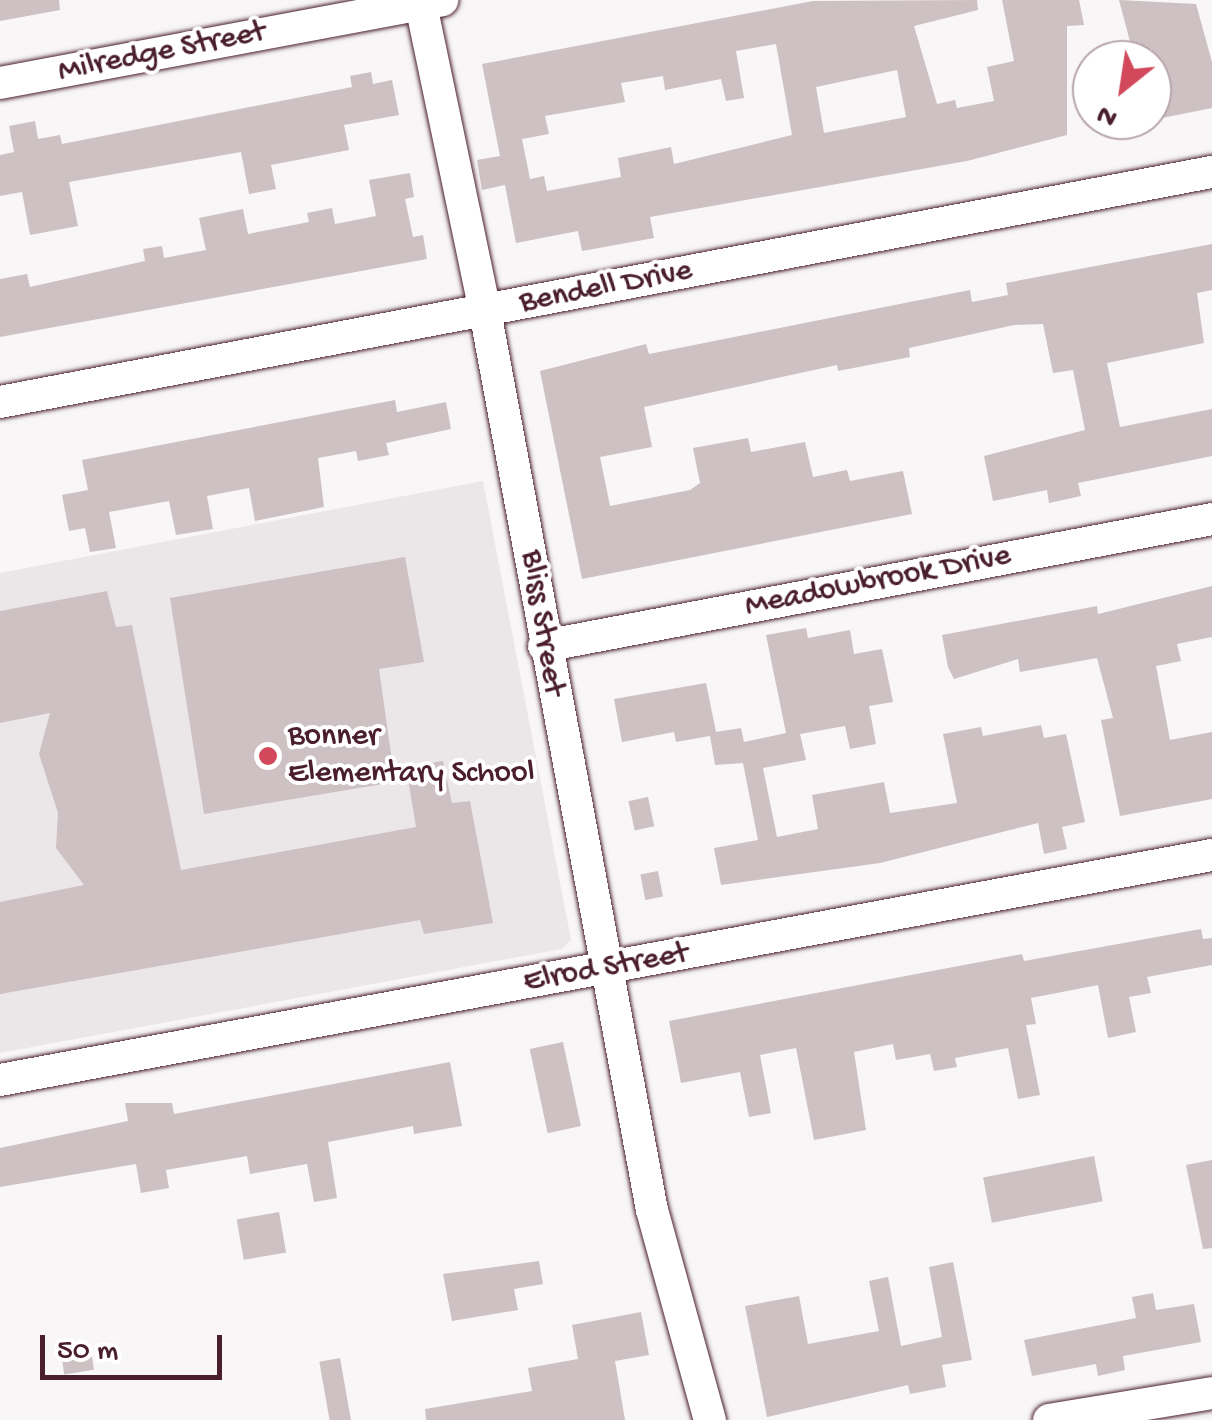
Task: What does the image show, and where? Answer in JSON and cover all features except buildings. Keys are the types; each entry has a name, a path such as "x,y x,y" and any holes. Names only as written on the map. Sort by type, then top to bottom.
{"street":[{"name":"Milredge Street","path":"0,83 428,1"},
{"name":"Bliss Street","path":"428,1 544,646 652,1210 710,1420"},
{"name":"Bendell Drive","path":"0,402 1212,172"},
{"name":"Meadowbrook Drive","path":"544,646 1212,519"},
{"name":"Elrod Street","path":"0,1080 1212,855"},
{"path":"1049,1420 1212,1394"}],"shaded area":[{"name":"Bonner Elementary School","path":"483,481 571,940 562,949 0,1053 0,573"}],"place":[{"name":"Bonner Elementary School","path":"268,756"}]}
